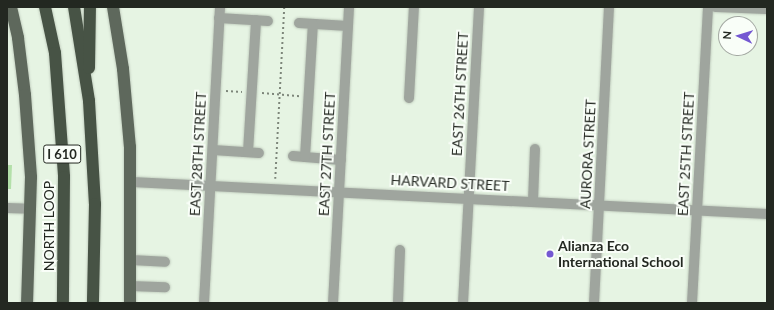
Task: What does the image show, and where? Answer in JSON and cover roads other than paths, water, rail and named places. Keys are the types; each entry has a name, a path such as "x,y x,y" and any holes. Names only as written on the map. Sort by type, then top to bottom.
{"highway":[{"path":"41,7 56,54"},
{"name":"NORTH LOOP","path":"45,7 56,54 64,177 63,303"},
{"name":"I 610","path":"74,7 89,101 95,204 93,303"},
{"path":"89,101 90,7"}],"main road":[{"path":"11,7 18,38 25,95 30,209 27,303"},
{"path":"113,7 126,97 132,182 130,303"}],"street":[{"name":"EAST 28TH STREET","path":"204,303 220,7"},
{"name":"EAST 27TH STREET","path":"333,303 349,7"},
{"path":"409,98 414,7"},
{"name":"EAST 26TH STREET","path":"463,303 479,7"},
{"name":"AURORA STREET","path":"594,303 609,7"},
{"name":"EAST 25TH STREET","path":"692,303 708,7"},
{"path":"715,7 767,9"},
{"path":"219,18 268,21"},
{"path":"248,152 256,20"},
{"path":"299,23 348,26"},
{"path":"305,157 313,24"},
{"path":"533,201 535,149"},
{"path":"212,150 259,153"},
{"path":"293,156 341,160"},
{"name":"HARVARD STREET","path":"132,182 468,197 767,214"},
{"path":"7,208 30,209"},
{"path":"398,303 400,250"},
{"path":"131,260 165,262"},
{"path":"130,286 165,287"}],"place":[{"name":"Alianza Eco International School","path":"550,254"}]}
